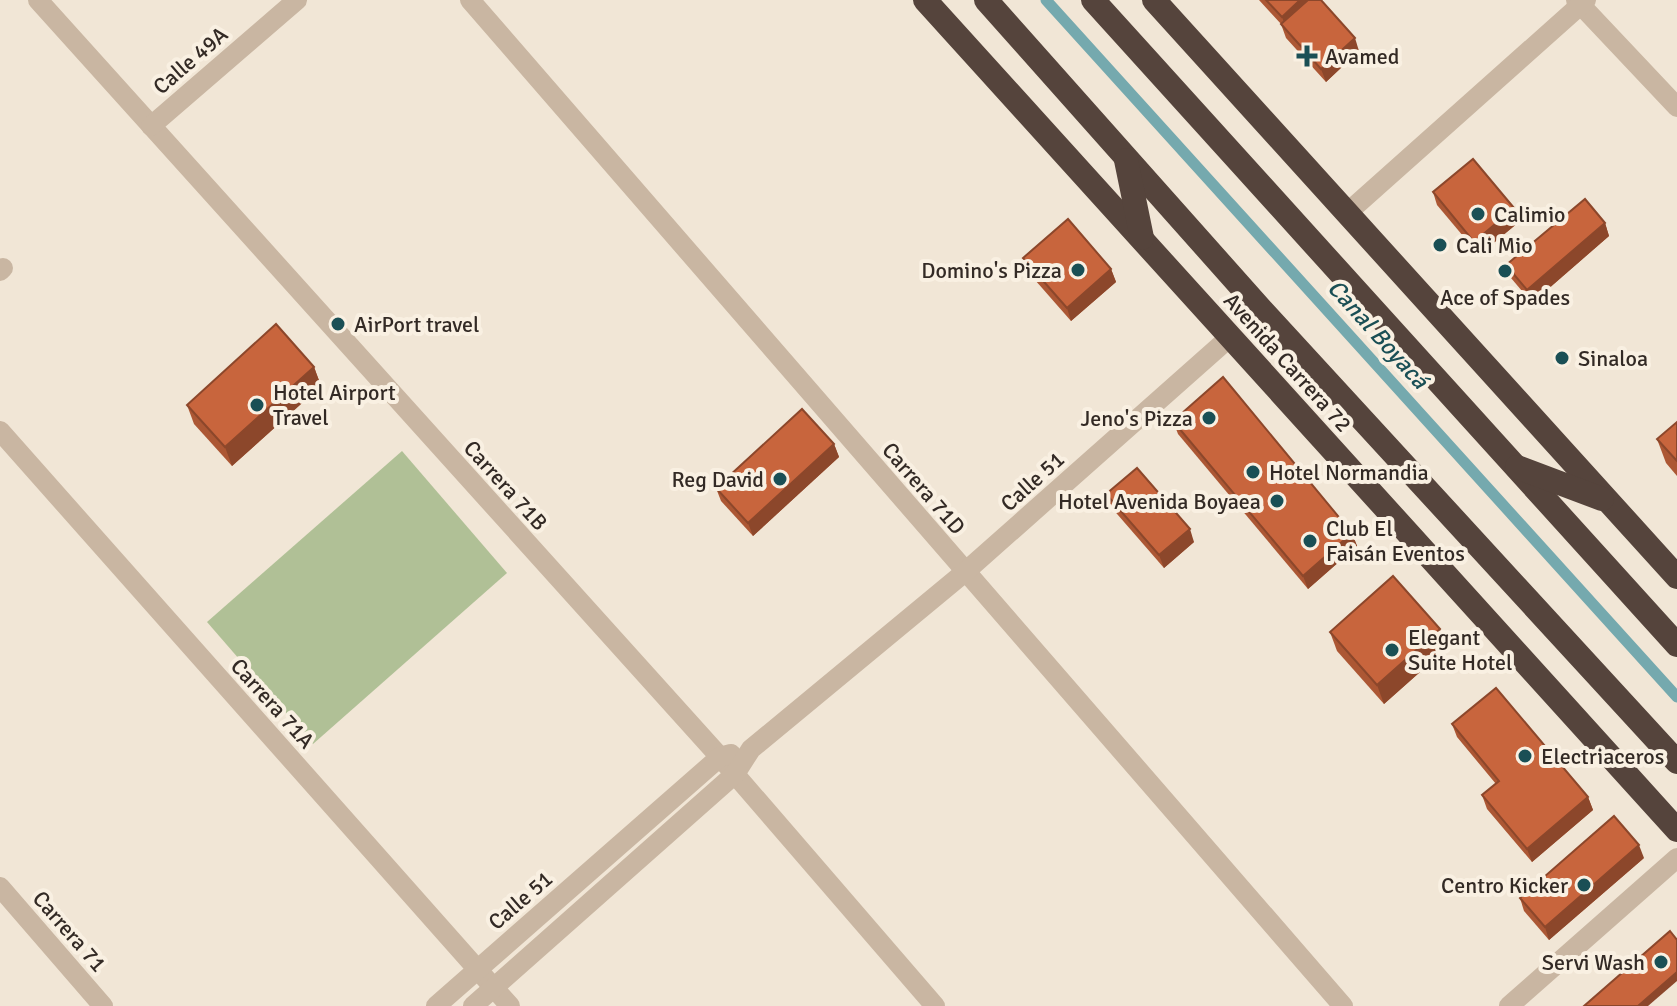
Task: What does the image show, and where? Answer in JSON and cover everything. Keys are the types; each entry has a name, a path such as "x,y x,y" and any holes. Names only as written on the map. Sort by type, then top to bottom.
{"highway":[{"name":"Avenida Carrera 72","path":"925,0 1677,830"},
{"path":"1093,0 1677,645"},
{"path":"1154,0 1677,577"},
{"name":"Avenida Carrera 72","path":"983,1 1677,762"},
{"path":"1126,158 1142,240"},
{"path":"1514,466 1608,501"}],"street":[{"name":"Carrera 71B","path":"38,0 720,757 935,1006"},
{"name":"Calle 49A","path":"151,126 297,0"},
{"name":"Carrera 71D","path":"470,0 1343,1006"},
{"path":"1346,214 1581,2 1677,107"},
{"name":"Calle 51","path":"473,1006 735,774 751,749 965,572 1230,337"},
{"name":"Carrera 71A","path":"0,431 510,1006"},
{"name":"Calle 51","path":"436,1006 720,757 751,749"},
{"path":"1509,1006 1677,858"},
{"name":"Carrera 71","path":"0,887 103,1006"}],"green space":[{"path":"402,451 507,573 313,744 207,622"}],"building":[{"path":"1266,0 1300,0 1282,17"},
{"path":"1308,0 1321,0 1355,38 1321,69 1281,24"},
{"name":"Calimio","path":"1473,159 1514,208 1474,242 1433,192"},
{"path":"1585,199 1605,223 1527,290 1506,265"},
{"path":"1068,219 1111,269 1067,308 1023,258"},
{"name":"Hotel Airport Travel","path":"276,324 314,367 225,447 187,405"},
{"path":"1223,377 1352,533 1303,576 1173,421"},
{"name":"Reg David","path":"802,409 834,444 748,523 716,488"},
{"path":"1677,422 1677,461 1657,439"},
{"path":"1137,468 1190,529 1159,555 1106,494"},
{"name":"Elegant Suite Hotel","path":"1393,576 1440,629 1377,685 1330,632"},
{"path":"1496,688 1588,797 1527,849 1482,795 1499,781 1452,724"},
{"name":"Centro Kicker","path":"1614,816 1639,845 1545,927 1520,898"},
{"name":"Servi Wash","path":"1670,931 1677,940 1677,972 1638,1006 1584,1006"}],"waterway":[{"name":"Canal Boyacá","path":"1046,0 1677,697"}],"place":[{"name":"Avamed","path":"1307,56"},
{"name":"Calimio","path":"1478,214"},
{"name":"Cali Mio","path":"1440,245"},
{"name":"Domino's Pizza","path":"1078,270"},
{"name":"Ace of Spades","path":"1505,271"},
{"name":"AirPort travel","path":"338,324"},
{"name":"Sinaloa","path":"1562,358"},
{"name":"Hotel Airport Travel","path":"257,405"},
{"name":"Jeno's Pizza","path":"1209,418"},
{"name":"Hotel Normandia","path":"1253,472"},
{"name":"Reg David","path":"780,479"},
{"name":"Hotel Avenida Boyaea","path":"1277,501"},
{"name":"Club El Faisán Eventos","path":"1310,541"},
{"name":"Elegant Suite Hotel","path":"1392,650"},
{"name":"Electriaceros","path":"1525,756"},
{"name":"Centro Kicker","path":"1584,885"},
{"name":"Servi Wash","path":"1661,962"}]}
